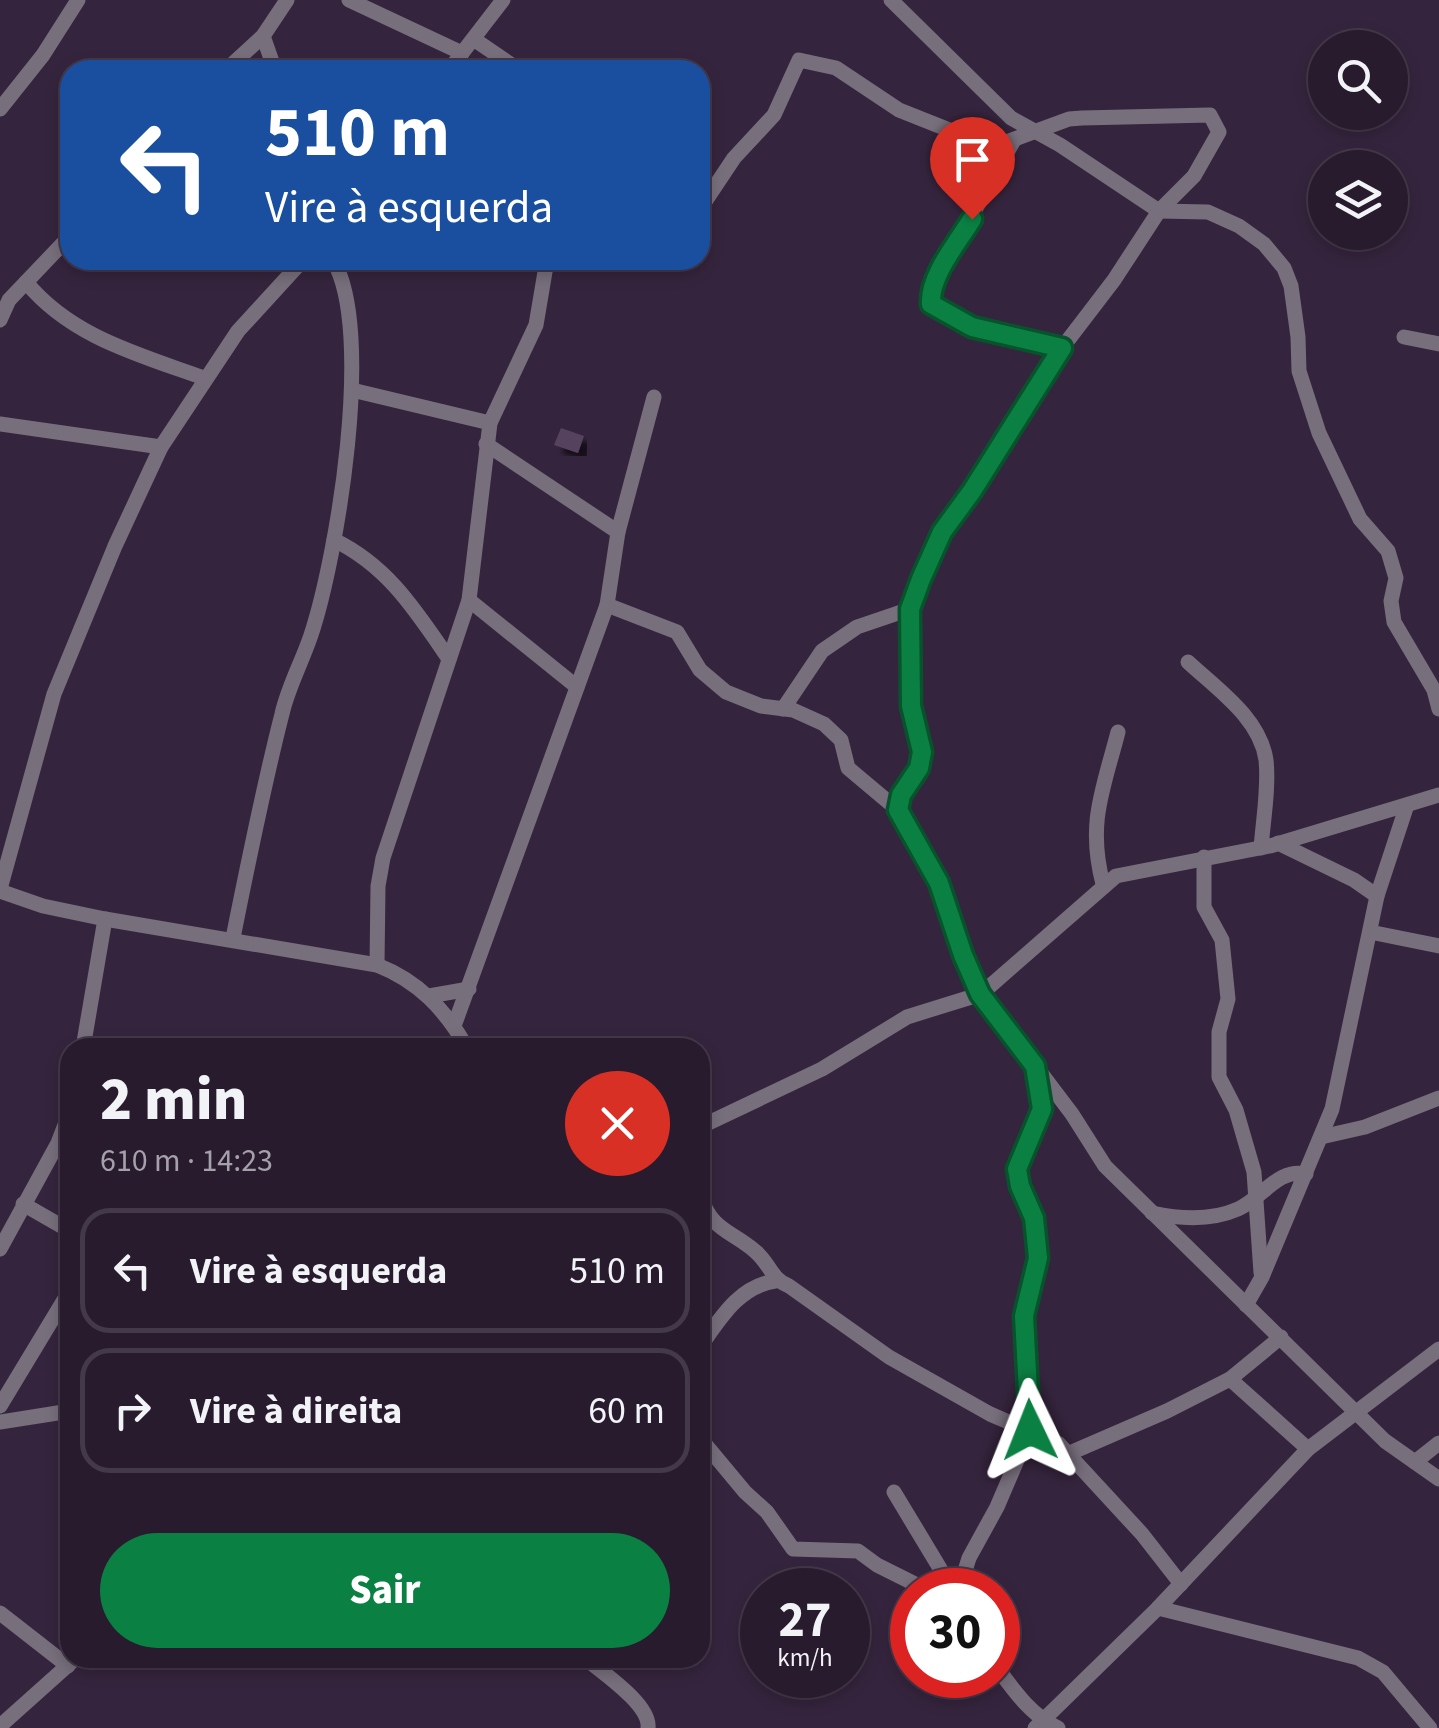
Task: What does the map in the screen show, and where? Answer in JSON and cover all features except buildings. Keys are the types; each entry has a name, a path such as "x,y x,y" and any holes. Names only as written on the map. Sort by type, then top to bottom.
{"street":[{"path":"0,109 43,55 78,0"},
{"path":"237,60 262,36 286,0"},
{"path":"349,0 462,53"},
{"path":"457,60 504,0"},
{"path":"891,0 1010,118 1060,144 1159,211 1208,212 1264,244 1284,268 1291,286 1299,371 1319,433 1360,519 1388,550 1396,578 1391,601 1394,622 1431,668 1439,710"},
{"path":"262,36 271,60"},
{"path":"474,40 505,60"},
{"path":"710,193 734,158 774,115 799,60 836,68 899,110 982,143 998,145 1069,119 1210,115 1219,132 1194,176 1159,211 1114,280 1062,348 942,532 910,609 911,706 922,752 919,768 901,795 898,810"},
{"path":"1014,140 942,268 930,294 931,304 972,327 1062,348"},
{"path":"0,320 4,295 26,282 60,246"},
{"path":"294,270 238,331 161,447 54,694 0,890 43,906 105,919 376,964 405,976 429,996 461,1038"},
{"path":"233,938 276,734 311,634 334,540 352,390 346,292 338,270"},
{"path":"376,964 378,886 383,858 470,600 490,423 536,325 545,270"},
{"path":"26,282 42,302 79,328 204,378"},
{"path":"1404,337 1439,344"},
{"path":"352,390 490,423"},
{"path":"454,1026 607,606 618,532 654,397"},
{"path":"0,424 161,447"},
{"path":"486,444 618,532"},
{"path":"334,540 376,565 397,586 449,659"},
{"path":"470,600 577,687"},
{"path":"607,606 677,632 700,670 726,692 824,724 841,740 848,768 898,810 939,883 980,994 1072,1114 1105,1166 1385,1441 1439,1479"},
{"path":"782,709 822,651 858,627 910,609"},
{"path":"1188,662 1240,709 1255,730 1266,760 1261,848"},
{"path":"1103,884 1095,851 1096,827 1118,732"},
{"path":"710,1122 822,1069 907,1018 980,994 1116,876 1261,848 1439,795"},
{"path":"1246,1305 1306,1174 1340,1080 1377,896 1406,805"},
{"path":"1278,843 1354,880 1377,896"},
{"path":"1204,857 1206,914 1222,940 1226,970 1228,1000 1219,1032 1219,1076 1236,1110 1254,1172 1262,1277"},
{"path":"85,1038 105,919"},
{"path":"1370,932 1439,946"},
{"path":"429,996 469,989"},
{"path":"965,1568 1030,1430 1024,1316 1038,1258 1034,1218 1017,1169 1042,1109 1035,1066"},
{"path":"1321,1137 1366,1127 1439,1098"},
{"path":"0,1249 60,1137"},
{"path":"1152,1214 1181,1219 1226,1214 1244,1206 1283,1176 1306,1174"},
{"path":"23,1204 60,1224"},
{"path":"710,1218 761,1256 775,1281"},
{"path":"710,1334 745,1292 775,1281 789,1286 889,1357 990,1414 1059,1444 1142,1534 1181,1584"},
{"path":"0,1406 60,1309"},
{"path":"56,1317 60,1320"},
{"path":"1070,1453 1230,1379 1281,1336"},
{"path":"1020,1696 1045,1726 1308,1450 1439,1348"},
{"path":"1230,1379 1308,1450"},
{"path":"0,1422 60,1413"},
{"path":"1415,1462 1439,1443"},
{"path":"710,1450 767,1512 793,1549 858,1551 890,1571"},
{"path":"894,1492 942,1568"},
{"path":"1158,1608 1358,1658 1383,1672 1430,1728"},
{"path":"0,1613 60,1654"},
{"path":"0,1726 65,1668"},
{"path":"597,1668 643,1707 649,1718 648,1728"}],"route":[{"path":"972,219 942,268 930,294 931,304 972,327 1062,348 942,532 910,609 911,706 922,752 919,768 901,795 898,810 939,883 980,994 1035,1066 1042,1109 1017,1169 1034,1218 1038,1258 1024,1316 1030,1430"}]}
